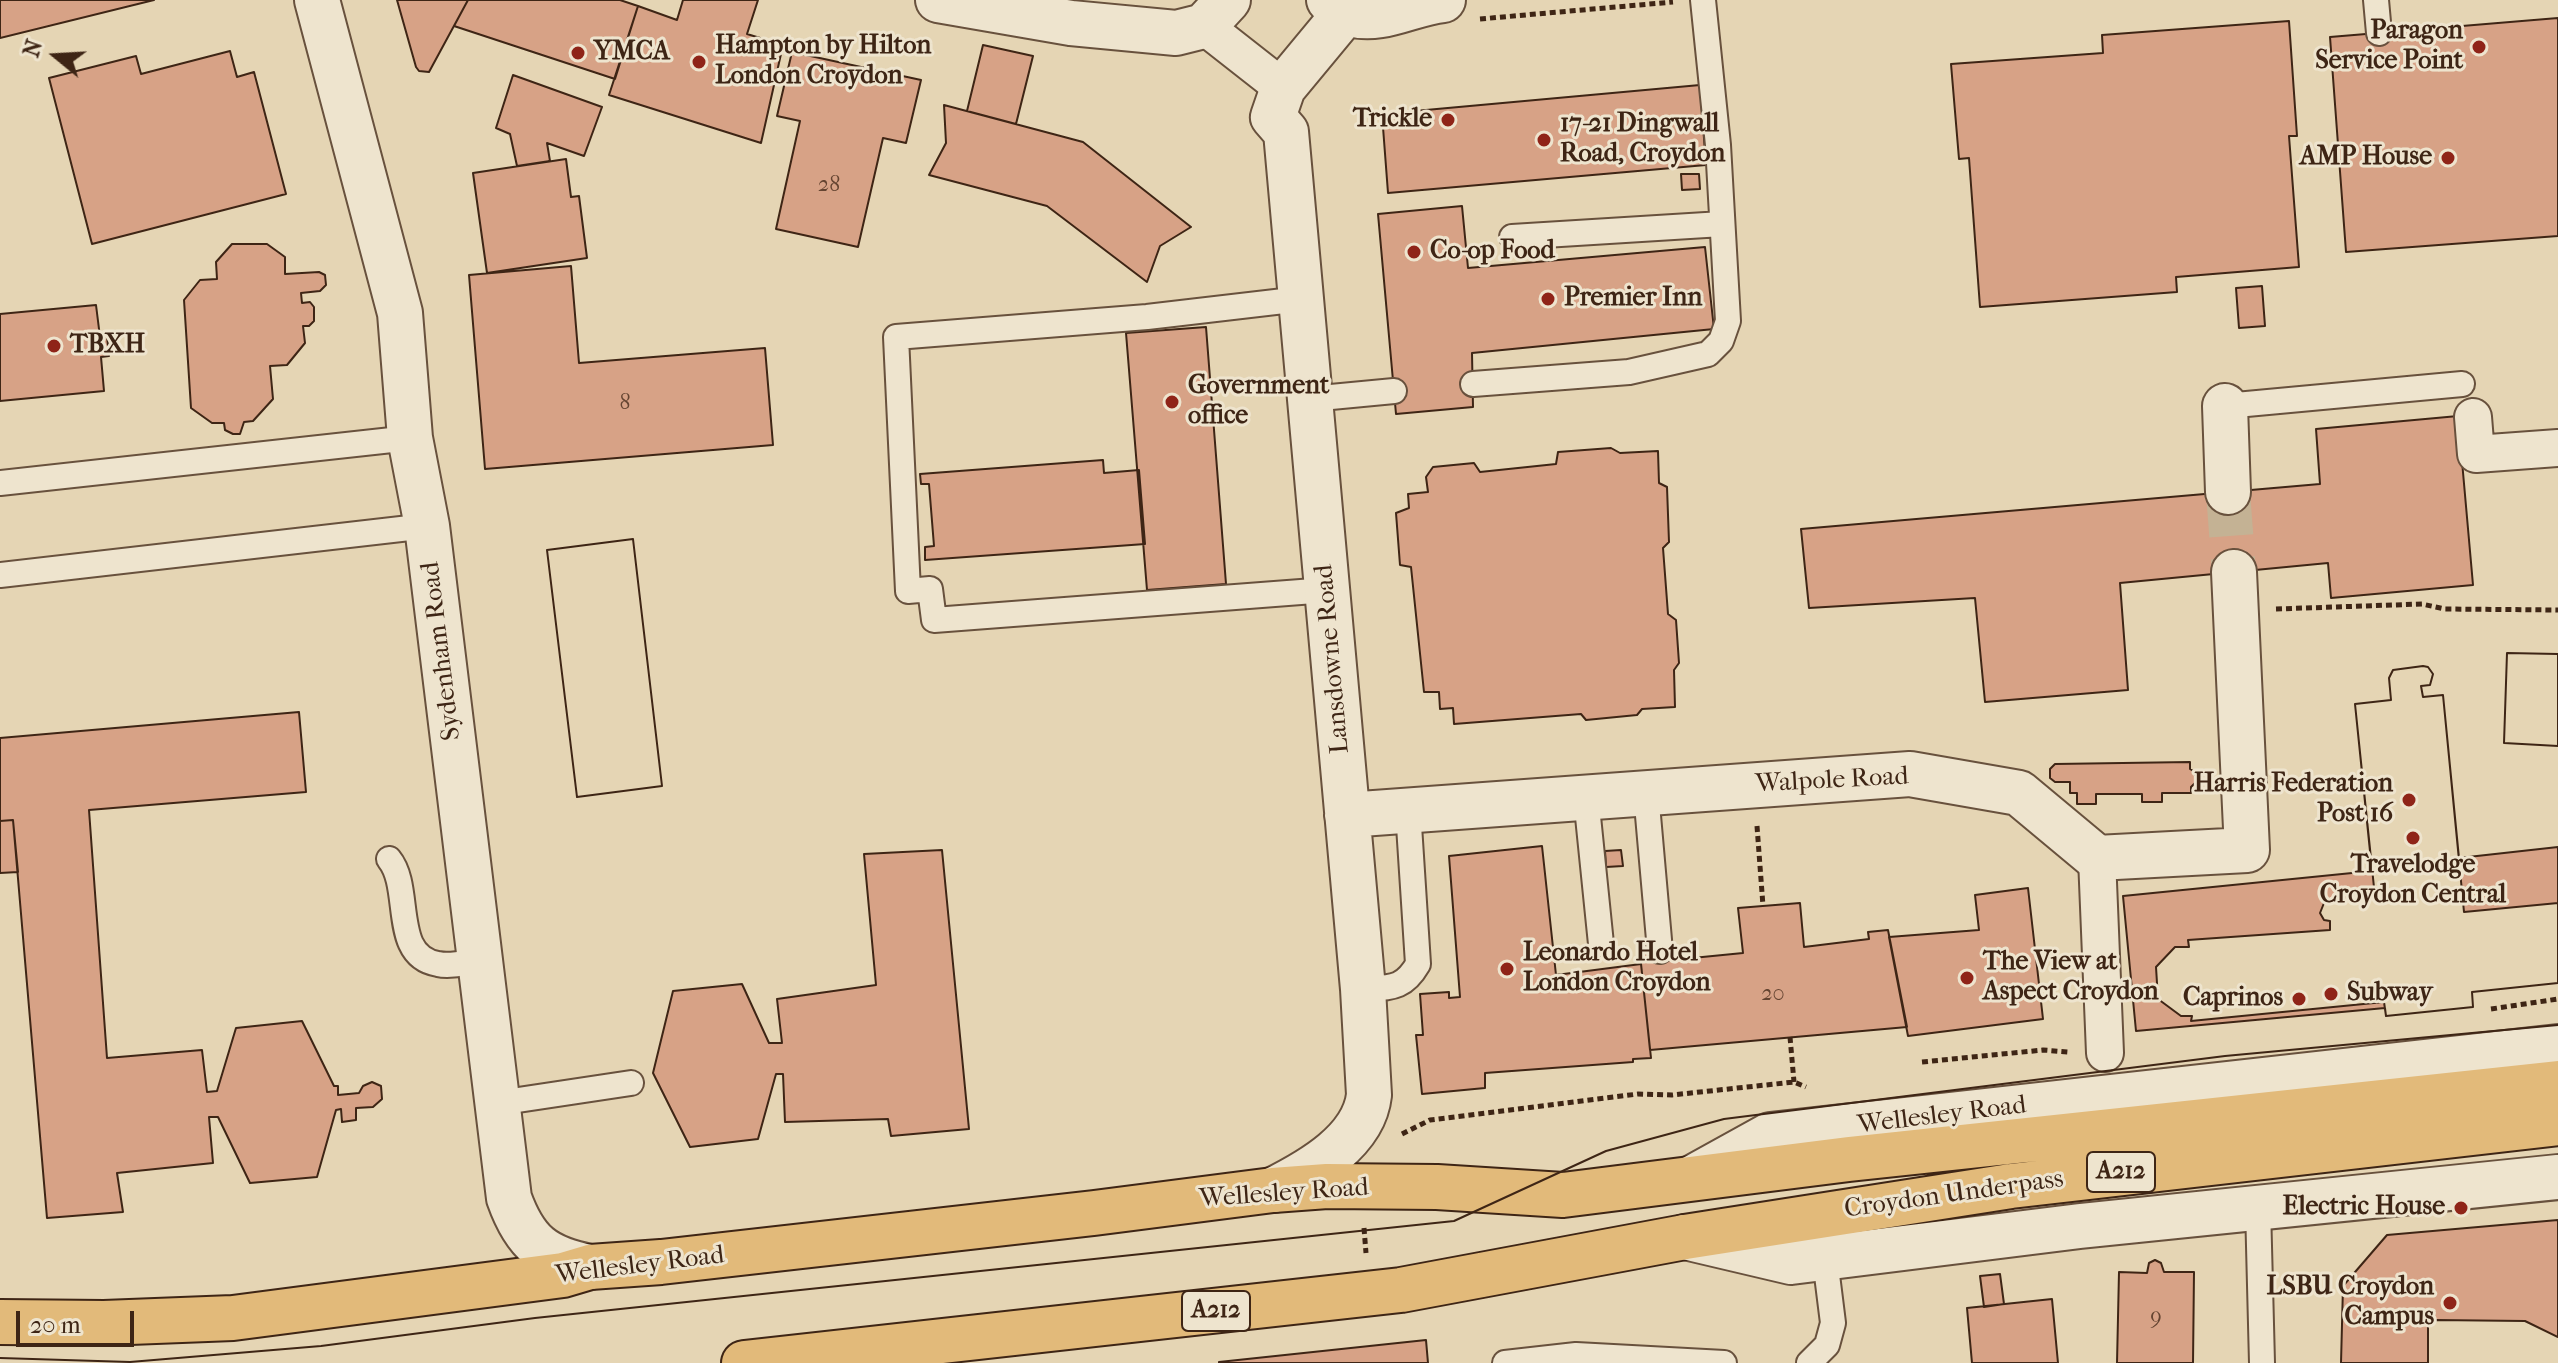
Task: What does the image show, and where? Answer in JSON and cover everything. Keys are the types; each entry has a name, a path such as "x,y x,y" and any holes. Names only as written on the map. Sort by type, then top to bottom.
{"main road":[{"name":"Croydon Underpass","path":"1694,1177 2558,1083"},
{"name":"Croydon Underpass","path":"1685,1237 2026,1184 2558,1123"},
{"name":"Wellesley Road","path":"0,1322 130,1323 233,1318 563,1275 590,1267 1094,1213 1273,1190 1327,1186 1437,1187 1563,1195 1694,1177"},
{"name":"A212","path":"744,1363 850,1357 1410,1289 1685,1237"}],"street":[{"name":"Sydenham Road","path":"317,0 400,313 410,438 427,526 509,1198 529,1238 545,1253 590,1267"},
{"path":"938,0 1071,23 1151,32 1190,31 1216,13 1283,88 1313,52 1338,7 1394,13 1459,10"},
{"name":"Lansdowne Road","path":"1273,1190 1305,1174 1341,1145 1357,1127 1368,1109 1369,1081 1286,132 1273,117 1283,88"},
{"path":"2468,401 2476,454 2558,448"},
{"path":"2225,406 2228,492"},
{"path":"2105,1053 2097,858 2247,850 2235,592"},
{"name":"Walpole Road","path":"1347,815 1910,774 2019,793 2097,858"},
{"name":"Wellesley Road","path":"1694,1177 1770,1135 2558,1047"},
{"path":"1685,1237 1791,1262 2080,1226 2558,1177"}],"lane":[{"path":"1473,384 1629,372 1708,354 1721,341 1728,321 1718,145 1703,0"},
{"path":"2376,0 2379,33"},
{"path":"1512,237 1722,224"},
{"path":"1301,299 1147,317 896,337 908,591 930,589 934,620 1327,590"},
{"path":"1310,399 1394,391"},
{"path":"2225,406 2468,401"},
{"path":"0,483 410,438"},
{"path":"0,575 427,526"},
{"path":"1646,793 1660,951"},
{"path":"1586,797 1601,944"},
{"path":"1363,989 1397,987 1410,978 1418,964 1408,810"},
{"path":"389,859 400,883 406,931 416,953 428,962 442,965 481,960"},
{"path":"498,1103 631,1083"},
{"path":"2258,1207 2262,1363"},
{"path":"1809,1363 1827,1345 1833,1323 1825,1259"},
{"path":"1505,1363 1576,1355 1724,1363"}],"path":[{"path":"1459,10 1674,1"},
{"path":"2235,592 2422,604 2445,609 2558,610"},
{"path":"1754,785 1763,906"},
{"path":"2486,1010 2558,999"},
{"path":"1341,1145 1362,1156 1430,1120 1638,1094 1672,1095 1794,1082 1790,1037"},
{"path":"1922,1062 2043,1050 2105,1053"}],"building":[{"path":"0,0 154,0 0,38"},
{"path":"397,0 468,0 429,72 419,71 416,67"},
{"name":"YMCA","path":"468,0 620,0 638,6 615,79 454,26"},
{"name":"Hampton by Hilton London Croydon","path":"683,0 758,0 747,34 783,45 761,143 609,95 638,6 677,20"},
{"name":"AMP House","path":"2558,18 2558,236 2346,252 2330,37"},
{"path":"2289,21 2297,136 2289,136 2299,267 2176,277 2177,292 1980,307 1969,158 1959,159 1951,64 2103,53 2102,35"},
{"path":"983,45 1033,56 1016,124 967,111"},
{"path":"230,51 237,77 254,72 286,194 92,244 49,78 136,56 141,74"},
{"path":"792,52 921,80 906,143 883,138 858,247 776,229 800,121 777,116"},
{"path":"513,75 602,107 584,156 547,143 550,161 517,166 510,134 496,128"},
{"name":"17-21 Dingwall Road, Croydon","path":"1700,85 1706,165 1388,193 1382,114"},
{"path":"944,105 1083,142 1191,227 1160,246 1147,282 1047,206 929,175 946,143"},
{"path":"566,159 571,197 579,196 587,258 487,273 473,173"},
{"path":"1681,174 1699,174 1700,189 1682,190"},
{"name":"Premier Inn","path":"1462,206 1468,268 1705,247 1714,329 1472,353 1473,407 1396,414 1378,214"},
{"path":"232,244 267,244 285,257 285,274 319,272 325,275 326,285 320,291 301,293 302,303 310,302 314,307 314,321 309,326 303,326 305,343 287,365 270,366 273,399 253,421 244,422 240,434 225,430 224,423 212,423 191,408 184,300 200,280 217,279 216,262"},
{"path":"571,266 579,363 765,348 773,445 485,469 469,275"},
{"path":"2262,286 2265,326 2239,328 2236,288"},
{"name":"TBXH","path":"96,305 100,337 107,336 109,356 101,357 104,391 0,401 0,314"},
{"name":"Government office","path":"1206,327 1226,584 1147,590 1126,333"},
{"path":"2458,416 2473,585 2331,598 2328,563 2120,583 2128,690 1985,702 1975,598 1809,608 1801,529 2320,484 2316,429"},
{"path":"1611,448 1620,453 1658,451 1659,483 1667,487 1669,542 1663,548 1668,614 1676,620 1679,663 1674,670 1675,707 1642,709 1637,715 1586,720 1581,714 1454,724 1453,708 1440,709 1439,692 1424,692 1411,567 1400,565 1396,513 1409,508 1408,494 1428,492 1426,477 1433,467 1474,463 1480,472 1556,464 1558,452"},
{"path":"1103,460 1104,473 1139,470 1145,544 925,560 925,547 934,546 929,484 921,484 920,474"},
{"path":"633,539 662,786 577,797 547,550"},
{"path":"633,539 662,786 577,797 547,550"},
{"path":"2507,653 2558,654 2558,746 2504,743"},
{"path":"2507,653 2558,654 2558,746 2504,743"},
{"name":"Travelodge Croydon Central","path":"2423,666 2433,674 2430,685 2421,686 2423,697 2443,695 2459,858 2558,847 2558,983 2472,992 2473,1007 2386,1016 2385,1008 2136,1031 2123,896 2372,871 2355,704 2391,700 2389,678 2393,670"},
{"name":"Travelodge Croydon Central","path":"2423,666 2433,674 2430,685 2421,686 2423,697 2443,695 2464,912 2558,903 2558,983 2472,992 2473,1007 2386,1016 2384,1002 2191,1021 2192,1016 2181,1016 2158,999 2156,967 2175,947 2189,947 2188,940 2330,930 2330,921 2324,920 2320,913 2324,903 2375,897 2355,704 2391,700 2389,678 2393,670"},
{"path":"299,712 306,792 89,810 107,1058 202,1050 207,1092 217,1091 236,1028 302,1021 334,1086 338,1086 338,1095 359,1093 363,1086 372,1082 381,1086 382,1099 373,1107 356,1108 356,1120 342,1122 341,1109 336,1110 317,1177 250,1183 218,1117 209,1117 213,1163 117,1173 123,1212 47,1218 13,820 0,821 0,738"},
{"path":"2190,762 2190,769 2195,772 2191,793 2162,793 2162,802 2142,802 2142,794 2096,794 2096,804 2077,804 2077,793 2070,793 2070,782 2055,782 2050,778 2050,769 2055,764"},
{"path":"13,820 18,872 0,873 0,821"},
{"name":"Leonardo Hotel London Croydon","path":"1542,846 1556,975 1641,964 1651,1058 1485,1073 1485,1088 1422,1094 1416,1035 1423,1035 1420,994 1449,992 1449,998 1460,997 1449,856"},
{"path":"942,850 969,1129 891,1136 888,1119 785,1122 783,1074 776,1074 758,1139 690,1147 653,1073 673,991 742,984 769,1043 782,1043 777,999 876,985 864,854"},
{"path":"1621,850 1623,866 1606,867 1605,851"},
{"name":"The View at Aspect Croydon","path":"2028,888 2043,1019 1908,1036 1889,937 1979,930 1975,895"},
{"path":"1800,903 1804,947 1869,939 1868,932 1888,930 1907,1027 1650,1050 1640,954 1660,951 1662,961 1743,953 1738,908"},
{"name":"LSBU Croydon Campus","path":"2558,1220 2558,1337 2525,1321 2435,1320 2428,1324 2428,1363 2341,1363 2343,1286 2387,1235"},
{"path":"2155,1260 2161,1263 2164,1272 2194,1272 2193,1363 2117,1363 2119,1272 2147,1273 2149,1263"},
{"path":"2000,1274 2004,1304 1984,1307 1980,1276"},
{"path":"2052,1299 2058,1363 1972,1363 1967,1308"},
{"path":"1426,1340 1428,1363 1219,1363 1219,1362"}],"tunnel":[{"path":"2228,492 2234,572"}],"tram line":[{"path":"0,1358 130,1362 321,1346 535,1318 1454,1221 1606,1151 1724,1119 2225,1056 2558,1025"}],"place":[{"name":"Paragon Service Point","path":"2479,47"},
{"name":"YMCA","path":"578,53"},
{"name":"Hampton by Hilton London Croydon","path":"699,62"},
{"name":"Trickle","path":"1448,120"},
{"name":"17-21 Dingwall Road, Croydon","path":"1544,140"},
{"name":"AMP House","path":"2448,158"},
{"name":"Co-op Food","path":"1414,252"},
{"name":"Premier Inn","path":"1548,299"},
{"name":"TBXH","path":"54,346"},
{"name":"Government office","path":"1172,402"},
{"name":"Harris Federation Post 16","path":"2409,800"},
{"name":"Travelodge Croydon Central","path":"2413,838"},
{"name":"Leonardo Hotel London Croydon","path":"1507,969"},
{"name":"The View at Aspect Croydon","path":"1967,978"},
{"name":"Subway","path":"2331,994"},
{"name":"Caprinos","path":"2299,999"},
{"name":"Electric House","path":"2461,1208"},
{"name":"LSBU Croydon Campus","path":"2450,1303"}]}
